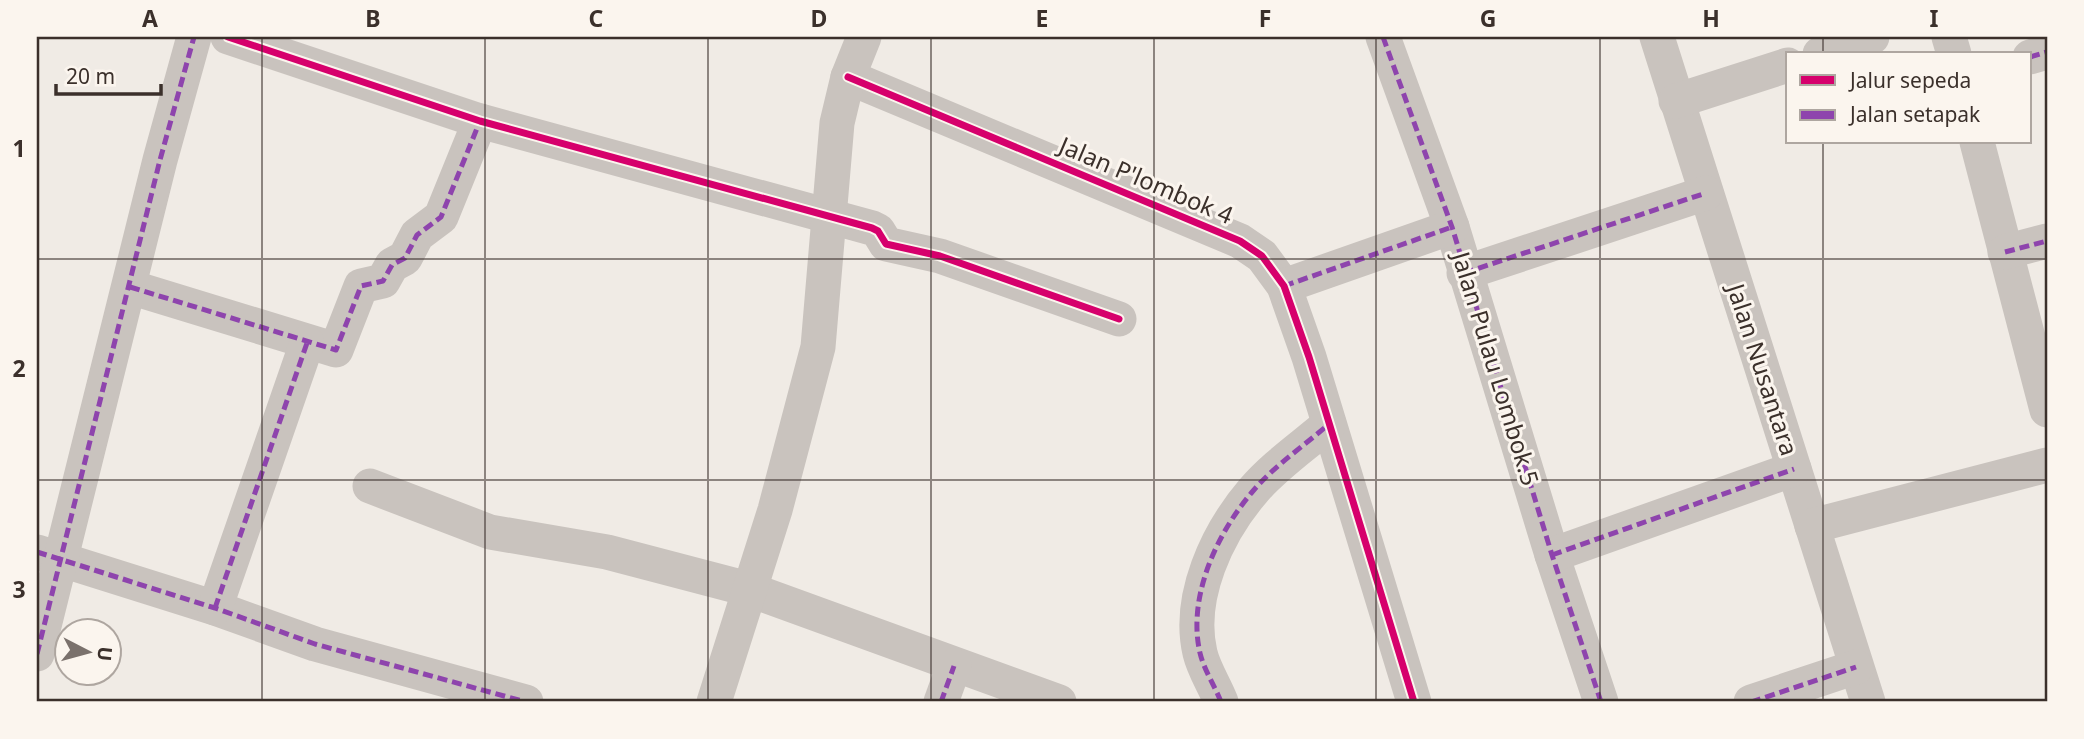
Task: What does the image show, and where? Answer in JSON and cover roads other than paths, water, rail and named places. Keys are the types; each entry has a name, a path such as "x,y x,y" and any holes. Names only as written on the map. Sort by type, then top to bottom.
{"street":[{"path":"37,654 50,555 130,287 160,160 194,37"},
{"path":"229,37 480,121 876,230 886,244 940,256 1119,319"},
{"path":"714,702 775,510 818,347 837,123 848,77 864,37"},
{"name":"Jalan Pulau Lombok.5","path":"1383,37 1452,226 1464,273 1552,555 1601,702"},
{"name":"Jalan Nusantara","path":"1657,37 1675,101 1868,702"},
{"path":"1826,52 1872,37"},
{"path":"1675,101 1786,66"},
{"name":"Jalan P'lombok 4","path":"848,77 1240,241 1262,256 1284,286 1414,702"},
{"path":"130,287 336,350 361,285 383,281 392,265 405,258 416,235 438,222 480,121"},
{"path":"1978,144 2047,411"},
{"path":"1464,273 1706,193"},
{"path":"1284,286 1452,226"},
{"path":"2005,252 2047,241"},
{"path":"215,608 307,343"},
{"path":"1221,702 1201,655 1197,625 1202,585 1227,527 1254,489 1329,424"},
{"path":"1812,526 2047,465"},
{"path":"1552,555 1794,469"},
{"path":"370,486 490,533 607,552 748,589 1059,702"},
{"path":"50,555 215,608 315,644 526,702"},
{"path":"941,702 954,666"},
{"path":"1751,702 1856,667"}]}
